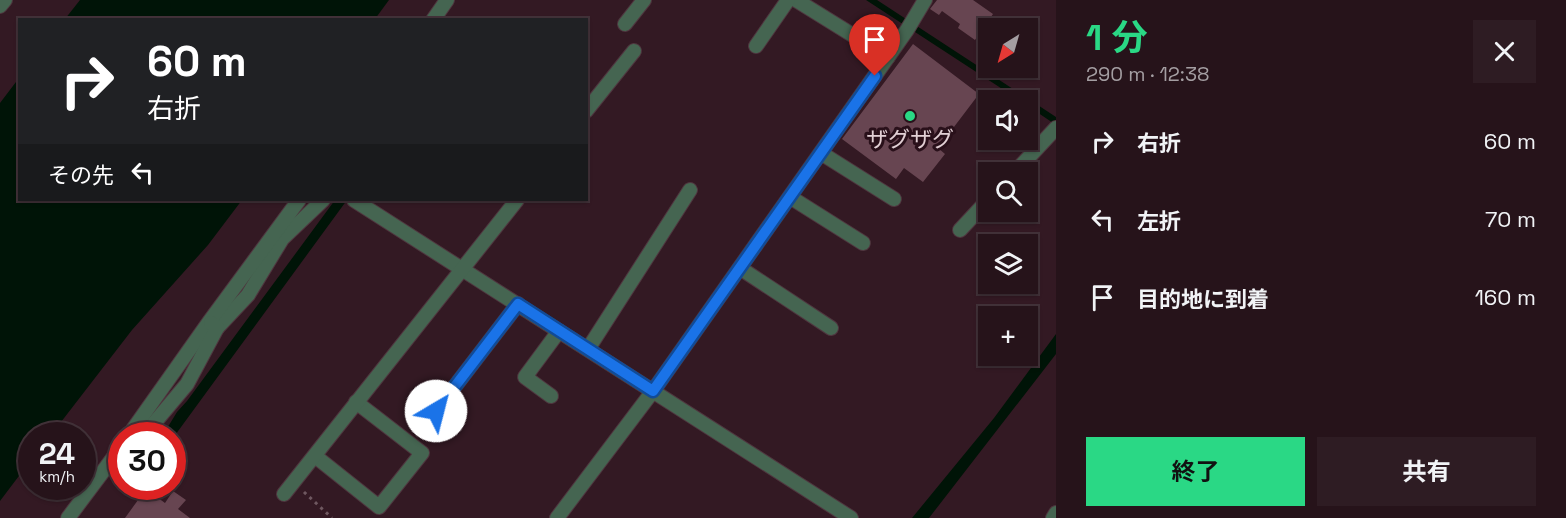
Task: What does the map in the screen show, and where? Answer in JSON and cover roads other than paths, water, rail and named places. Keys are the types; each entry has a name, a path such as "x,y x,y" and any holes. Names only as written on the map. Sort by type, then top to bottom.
{"street":[{"path":"0,6 5,0"},
{"path":"434,18 447,0"},
{"path":"625,24 644,0"},
{"path":"756,46 788,0"},
{"path":"796,0 888,57"},
{"path":"556,518 653,391 888,57 925,0"},
{"path":"588,108 634,51"},
{"path":"1025,162 1056,129"},
{"path":"821,153 894,200"},
{"path":"588,350 690,190"},
{"path":"790,197 863,243"},
{"path":"139,422 278,236 298,201"},
{"path":"278,236 322,201"},
{"path":"356,201 851,518"},
{"path":"289,488 516,201"},
{"path":"960,230 978,211"},
{"path":"740,268 831,328"},
{"path":"436,411 518,304"},
{"path":"155,422 187,384 213,325"},
{"path":"551,396 525,377 559,331"},
{"path":"315,456 379,507 422,453 356,402"},
{"path":"68,518 108,464"},
{"path":"1053,518 1056,513"}],"place":[{"name":"ザグザグ","path":"910,116"}]}
